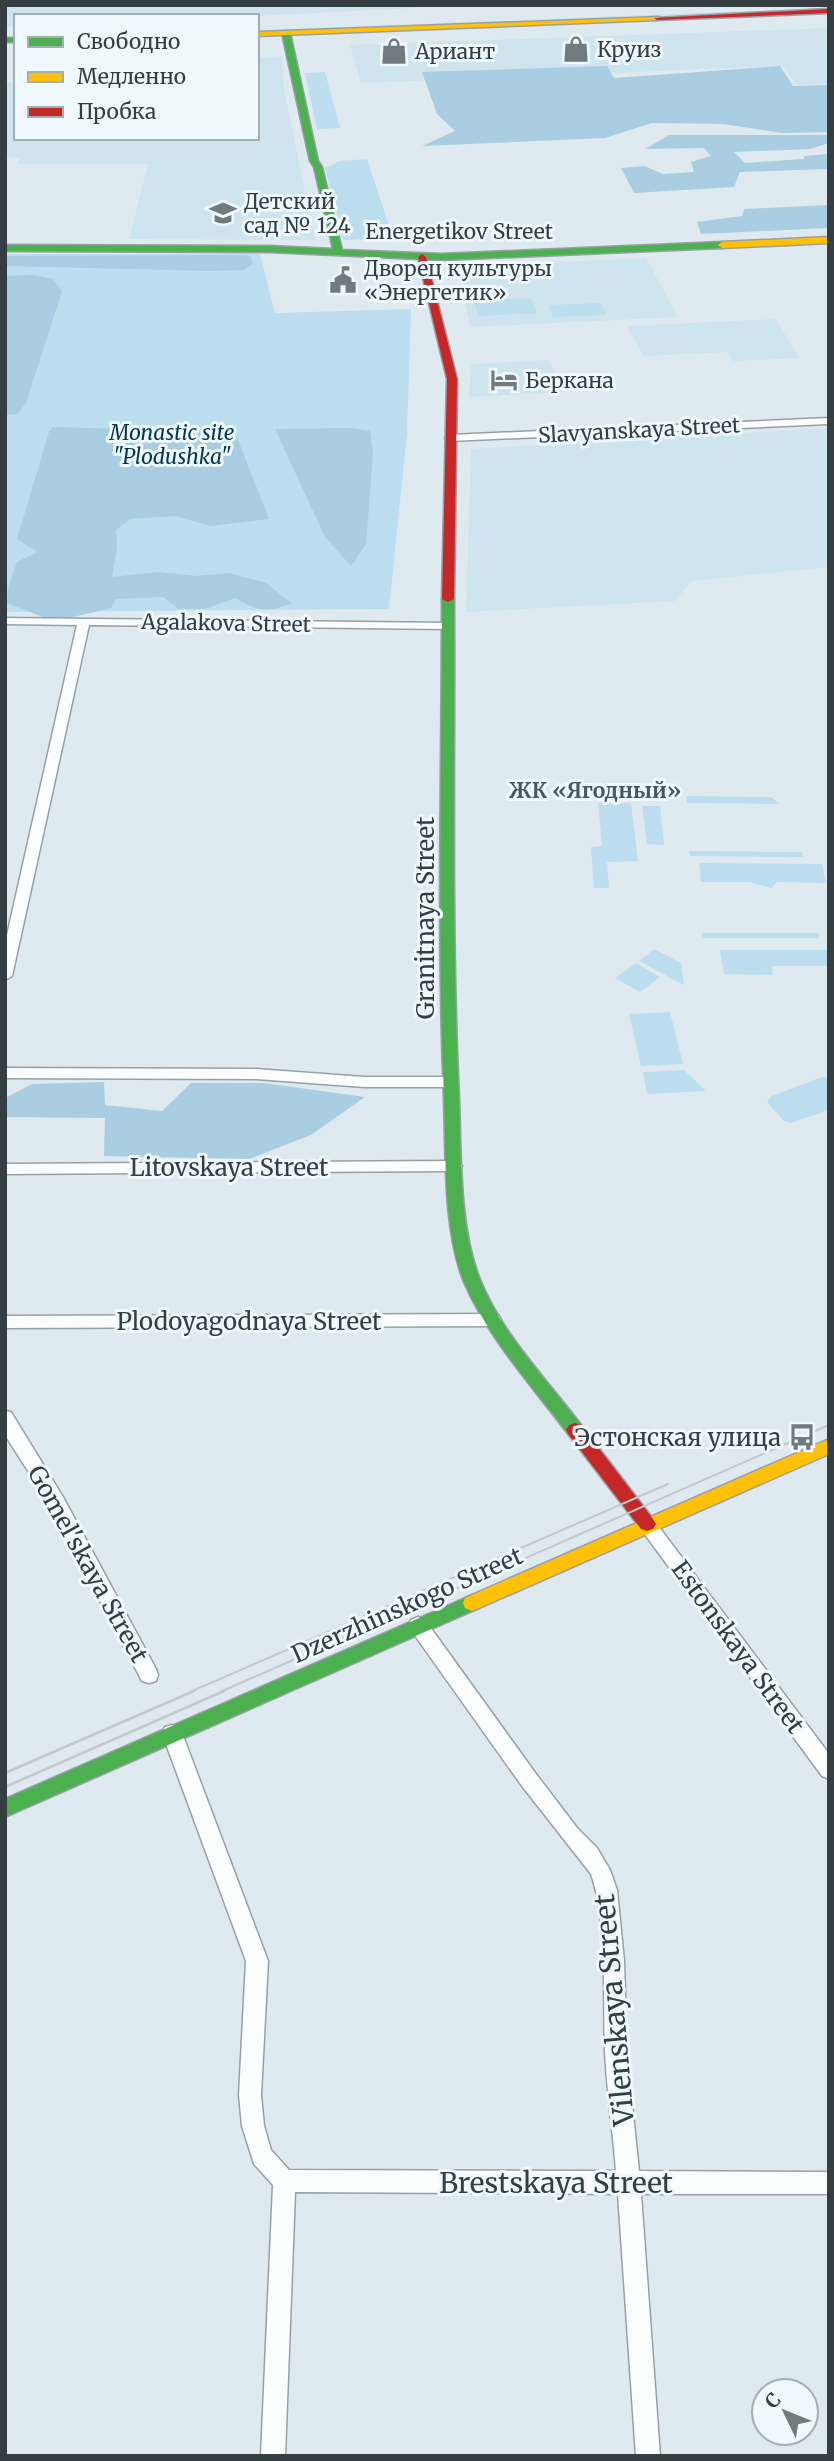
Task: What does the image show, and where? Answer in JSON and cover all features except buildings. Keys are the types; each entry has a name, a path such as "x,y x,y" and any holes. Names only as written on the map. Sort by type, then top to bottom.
{"street":[{"path":"259,34 285,30 829,6"},
{"path":"259,28 285,30 829,11"},
{"path":"285,30 314,161 318,167 338,252"},
{"name":"Energetikov Street","path":"5,248 248,248 422,257 829,240"},
{"name":"Granitnaya Street","path":"422,257 452,379 447,626 449,891 446,977 454,1166 463,1250 473,1283 493,1320 605,1472 647,1524"},
{"name":"Slavyanskaya Street","path":"450,438 829,421"},
{"name":"Agalakova Street","path":"5,621 447,626"},
{"path":"5,976 84,621"},
{"path":"5,1073 119,1076 256,1074 364,1082 450,1082"},
{"name":"Litovskaya Street","path":"5,1169 454,1166"},
{"name":"Plodoyagodnaya Street","path":"5,1322 493,1320"},
{"name":"Gomel'skaya Street","path":"5,1417 57,1502 149,1675"},
{"name":"Dzerzhinskogo Street","path":"5,1808 829,1446"},
{"name":"Estonskaya Street","path":"647,1524 829,1770"},
{"name":"Vilenskaya Street","path":"418,1625 529,1780 600,1870 610,1909 616,2056 629,2183 648,2456"},
{"path":"172,1733 257,1961 250,2095 253,2126 262,2156 284,2181 273,2456"},
{"name":"Brestskaya Street","path":"284,2181 829,2183"}],"shaded area":[{"path":"5,5 471,5 259,16 14,14 14,26 5,27"},
{"path":"829,28 829,84 797,85 783,66 361,83 350,45"},
{"path":"281,56 284,90 315,240 129,239 148,164 17,164 20,158 5,157 5,83 14,82 14,140 259,140 259,59"},
{"path":"646,258 678,317 471,327 455,267"},
{"path":"776,319 799,358 732,361 728,352 644,356 627,326"},
{"path":"549,360 563,392 469,397 471,364"},
{"path":"828,428 829,567 692,581 675,601 466,612 471,449"}],"green space":[{"path":"829,8 829,9 341,27"},
{"path":"607,66 614,78 780,66 793,86 829,85 829,132 782,133 723,124 652,123 605,138 422,146 455,131 437,114 422,72"},
{"path":"325,72 340,128 317,129 305,73"},
{"path":"669,135 829,135 829,143 810,149 734,152 745,163 804,159 804,156 829,154 829,169 740,172 734,187 634,193 621,168 645,166 663,174 694,172 691,162 711,156 704,148 645,149"},
{"path":"367,159 393,238 343,240 325,168 339,161"},
{"path":"829,205 829,228 701,234 697,222 742,216 744,209"},
{"name":"Monastic site \"Plodushka\"","path":"5,254 260,254 275,313 411,309 407,433 389,609 5,612"},
{"path":"5,256 250,256 253,263 244,270 211,271 5,266"},
{"path":"32,275 53,279 62,291 26,403 18,414 5,415 5,276"},
{"path":"531,298 537,313 479,316 474,301"},
{"path":"601,303 606,315 553,317 549,305"},
{"path":"53,427 235,432 269,519 210,526 176,516 130,519 116,530 117,548 112,577 159,572 196,576 229,573 266,583 291,603 275,609 262,609 235,598 205,609 179,609 163,597 116,599 111,608 73,617 45,618 7,603 8,588 17,562 37,552 17,539 49,432"},
{"path":"351,428 370,431 373,453 366,544 351,566 325,537 275,429"},
{"path":"686,796 771,797 779,804 687,803"},
{"path":"598,803 631,803 638,861 607,862 609,888 594,888 591,847 602,846"},
{"path":"642,806 660,806 664,845 647,844"},
{"path":"689,851 802,852 803,857 690,856"},
{"path":"699,863 822,864 826,883 777,882 771,888 749,882 701,882"},
{"path":"702,933 818,933 819,938 703,938"},
{"path":"654,949 681,963 684,985 639,961"},
{"path":"720,950 829,950 829,966 772,966 773,975 724,974"},
{"path":"636,963 660,977 640,992 615,978"},
{"path":"670,1012 683,1064 641,1066 629,1014"},
{"path":"684,1070 706,1091 647,1094 643,1072"},
{"path":"822,1077 829,1077 829,1110 790,1123 783,1120 767,1102 772,1096"},
{"path":"104,1082 105,1105 162,1111 191,1083 264,1083 365,1097 311,1135 249,1159 104,1156 105,1118 5,1117 5,1098 32,1084"}],"tram line":[{"path":"220,1692 829,1425"},
{"path":"190,1692 668,1484"},
{"path":"5,1773 194,1691"},
{"path":"5,1787 224,1691"}],"traffic: fast":[{"path":"286,33 314,161 318,167 338,252"},
{"path":"5,40 14,40"},
{"path":"5,248 270,249 441,257 722,245"},
{"path":"448,599 449,891 446,977 454,1166 462,1250 473,1283 502,1334 575,1430"},
{"path":"5,1808 472,1603"}],"traffic: slow":[{"path":"259,34 657,18"},
{"path":"722,245 829,240"},
{"path":"472,1603 829,1446"}],"traffic: jam":[{"path":"657,18 829,11"},
{"path":"422,257 452,379 448,599"},
{"path":"575,1430 647,1524"}],"place":[{"name":"Круиз","path":"576,49"},
{"name":"Ариант","path":"394,51"},
{"name":"Детский сад № 124","path":"223,213"},
{"name":"Дворец культуры «Энергетик»","path":"343,280"},
{"name":"Беркана","path":"504,380"},
{"name":"Эстонская улица","path":"802,1437"}],"district":[{"name":"ЖК «Ягодный»","path":"595,790"}]}
